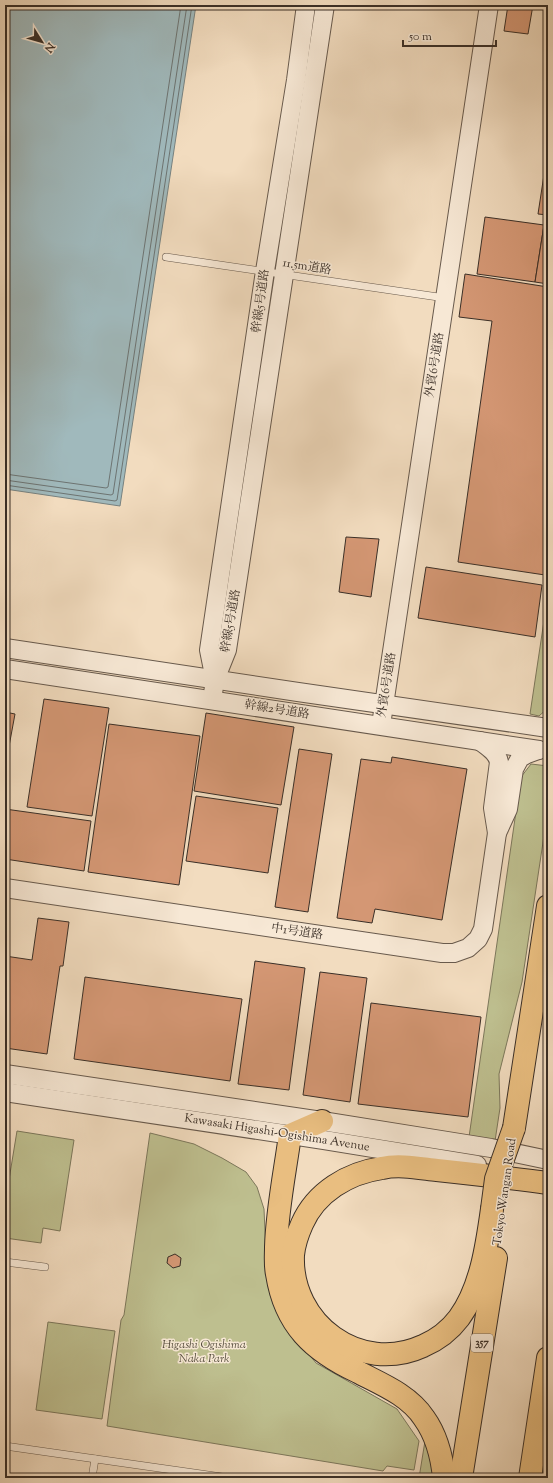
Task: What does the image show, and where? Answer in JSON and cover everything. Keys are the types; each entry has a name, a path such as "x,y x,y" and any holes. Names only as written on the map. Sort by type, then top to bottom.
{"highway":[{"name":"Tokyo Wangan Road","path":"462,1478 498,1208 514,1128 548,906"},
{"path":"322,1121 290,1136 277,1233 276,1273 286,1308 295,1325 321,1350 337,1362 399,1394 414,1406 424,1417 432,1430 439,1449 444,1478"},
{"path":"498,1208 477,1280 459,1318 441,1336 430,1343 408,1352 396,1354 377,1354 360,1351 345,1345 332,1337 320,1327 309,1314 296,1284 293,1255 296,1242 306,1216 314,1204 322,1195 341,1182 367,1171 382,1167 395,1167 548,1182"},
{"path":"530,1478 548,1358"}],"street":[{"name":"幹線5号道路","path":"215,680 209,650 265,271 296,80 306,5"},
{"name":"幹線5号道路","path":"215,680 228,650 253,474 285,275 325,5"},
{"name":"外貿6号道路","path":"381,725 489,5"},
{"name":"幹線2号道路","path":"5,648 548,728"},
{"name":"幹線2号道路","path":"5,669 381,725 543,751"},
{"path":"212,700 215,680"},
{"name":"中1号道路","path":"480,741 493,752 498,759 499,771 493,808 497,833"},
{"name":"中1号道路","path":"5,888 442,953 454,953 468,948 478,939 483,929 497,833 508,809 516,763 520,758 527,754 543,751"},
{"name":"Kawasaki Higashi-Ogishima Avenue","path":"5,1074 322,1121 491,1148 548,1160"},
{"name":"Kawasaki Higashi-Ogishima Avenue","path":"5,1092 446,1159 548,1182"}],"lane":[{"name":"11.5m道路","path":"166,257 445,298"},
{"path":"5,1262 45,1267"},
{"path":"5,1446 229,1478"},
{"path":"92,1478 95,1459"}],"green space":[{"path":"548,594 548,708 539,716 530,714"},
{"path":"531,764 548,766 548,809 522,982 499,1074 500,1108 495,1141 469,1137 521,777"},
{"path":"17,1131 74,1140 60,1231 43,1228 41,1243 5,1238 5,1204"},
{"name":"Higashi Ogishima Naka Park","path":"150,1133 194,1144 246,1172 257,1187 264,1209 267,1276 282,1320 316,1363 397,1409 419,1441 414,1470 387,1466 383,1471 107,1426 121,1320 124,1315"},
{"path":"48,1322 115,1331 102,1419 36,1410"},
{"path":"425,1441 440,1478 419,1478"}],"water":[{"path":"5,5 196,5 120,506 5,489"}],"building":[{"path":"508,5 533,5 528,34 504,31"},
{"path":"548,155 548,215 538,214"},
{"path":"485,217 544,225 535,282 477,274"},
{"path":"544,225 548,225 548,284 535,282"},
{"path":"465,274 548,287 548,556 545,575 458,562 492,321 459,317"},
{"path":"346,537 379,539 371,597 339,592"},
{"path":"426,567 542,585 535,637 418,618"},
{"path":"44,699 109,708 92,816 27,807"},
{"path":"5,712 15,714 5,768"},
{"path":"206,713 294,727 281,805 194,791"},
{"path":"109,724 200,736 179,885 88,872"},
{"path":"299,749 332,754 308,912 275,907"},
{"path":"392,757 467,769 442,920 375,909 372,923 337,918 361,759 391,763"},
{"path":"196,796 278,808 268,873 186,861"},
{"path":"5,809 91,821 84,871 5,859"},
{"path":"38,918 69,922 63,966 60,966 47,1054 5,1048 5,956 32,960"},
{"path":"255,961 305,968 289,1090 238,1084"},
{"path":"320,972 367,978 350,1102 303,1095"},
{"path":"85,977 242,999 230,1081 74,1059"},
{"path":"371,1003 481,1017 468,1117 358,1104"},
{"path":"175,1254 181,1258 180,1266 173,1268 167,1263 168,1257"}]}
